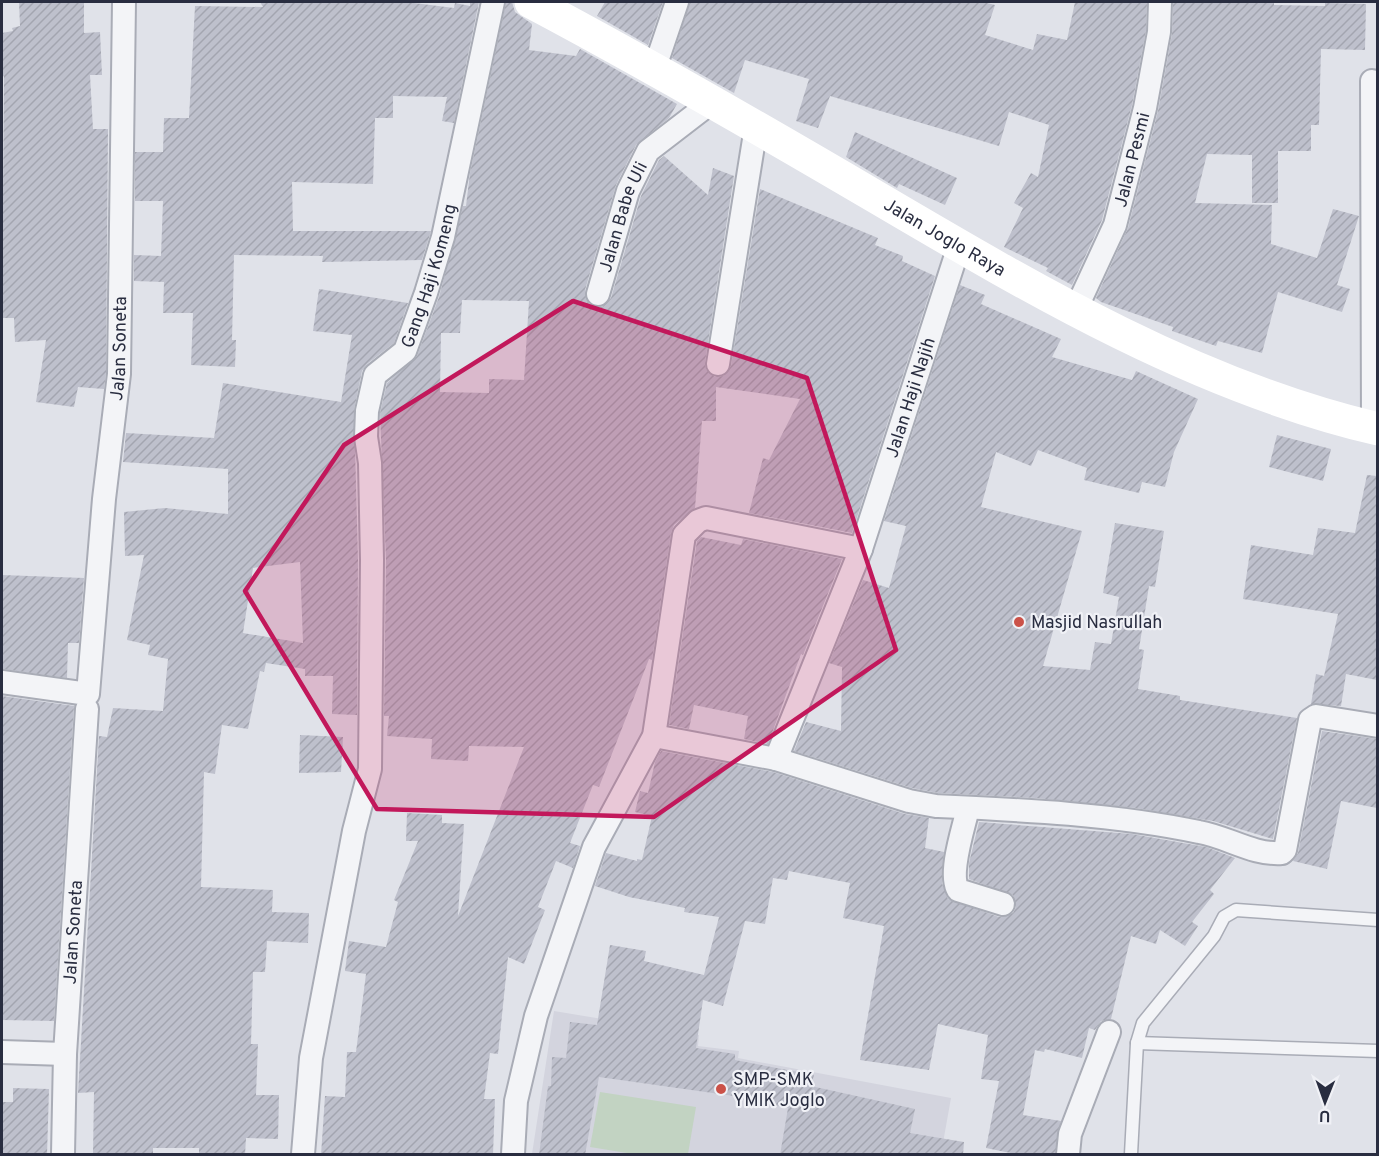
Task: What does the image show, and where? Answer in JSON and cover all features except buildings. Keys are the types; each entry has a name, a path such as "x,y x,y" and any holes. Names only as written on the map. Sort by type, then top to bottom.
{"main road":[{"name":"Jalan Joglo Raya","path":"531,2 655,67 959,246 1076,309 1167,355 1269,398 1375,429"}],"street":[{"name":"Jalan Soneta","path":"63,1155 65,1054 87,701 104,499 119,374 124,2"},
{"name":"Gang Haji Komeng","path":"303,1155 311,1058 354,831 370,769 372,560 370,463 366,437 367,411 375,375 405,351 443,237 492,2"},
{"path":"655,67 677,2"},
{"name":"Jalan Pesmi","path":"1076,309 1115,225 1145,108 1159,32 1160,2"},
{"path":"1372,81 1375,429"},
{"name":"Jalan Babe Uli","path":"598,294 628,191 648,151 713,101"},
{"path":"718,364 756,127"},
{"name":"Jalan Haji Najih","path":"776,759 861,549 959,246"},
{"path":"513,1155 516,1101 536,1016 594,847 654,736 681,547 689,528 706,518 861,549"},
{"path":"2,682 87,701"},
{"path":"654,736 776,759 909,801 1167,827 1201,832 1255,851 1282,854 1310,720 1316,716 1377,726"},
{"path":"968,808 955,865 955,885 958,890 1003,904"},
{"path":"1068,1155 1070,1134 1109,1032"},
{"path":"2,1052 65,1054"}],"lane":[{"path":"1131,1155 1137,1043 1143,1023 1214,936 1224,917 1236,910 1377,920"},
{"path":"1137,1043 1377,1050"}],"highlighted area":[{"path":"573,301 807,378 896,650 654,817 377,809 245,591 344,445"}],"shaded area":[{"name":"SMP-SMK YMIK Joglo","path":"554,1011 699,1035 698,1046 739,1051 738,1058 951,1098 941,1154 532,1154"}],"green space":[{"path":"600,1092 696,1107 688,1154 633,1154 590,1147"}],"place":[{"name":"Masjid Nasrullah","path":"1019,622"},
{"name":"SMP-SMK YMIK Joglo","path":"721,1089"}]}
